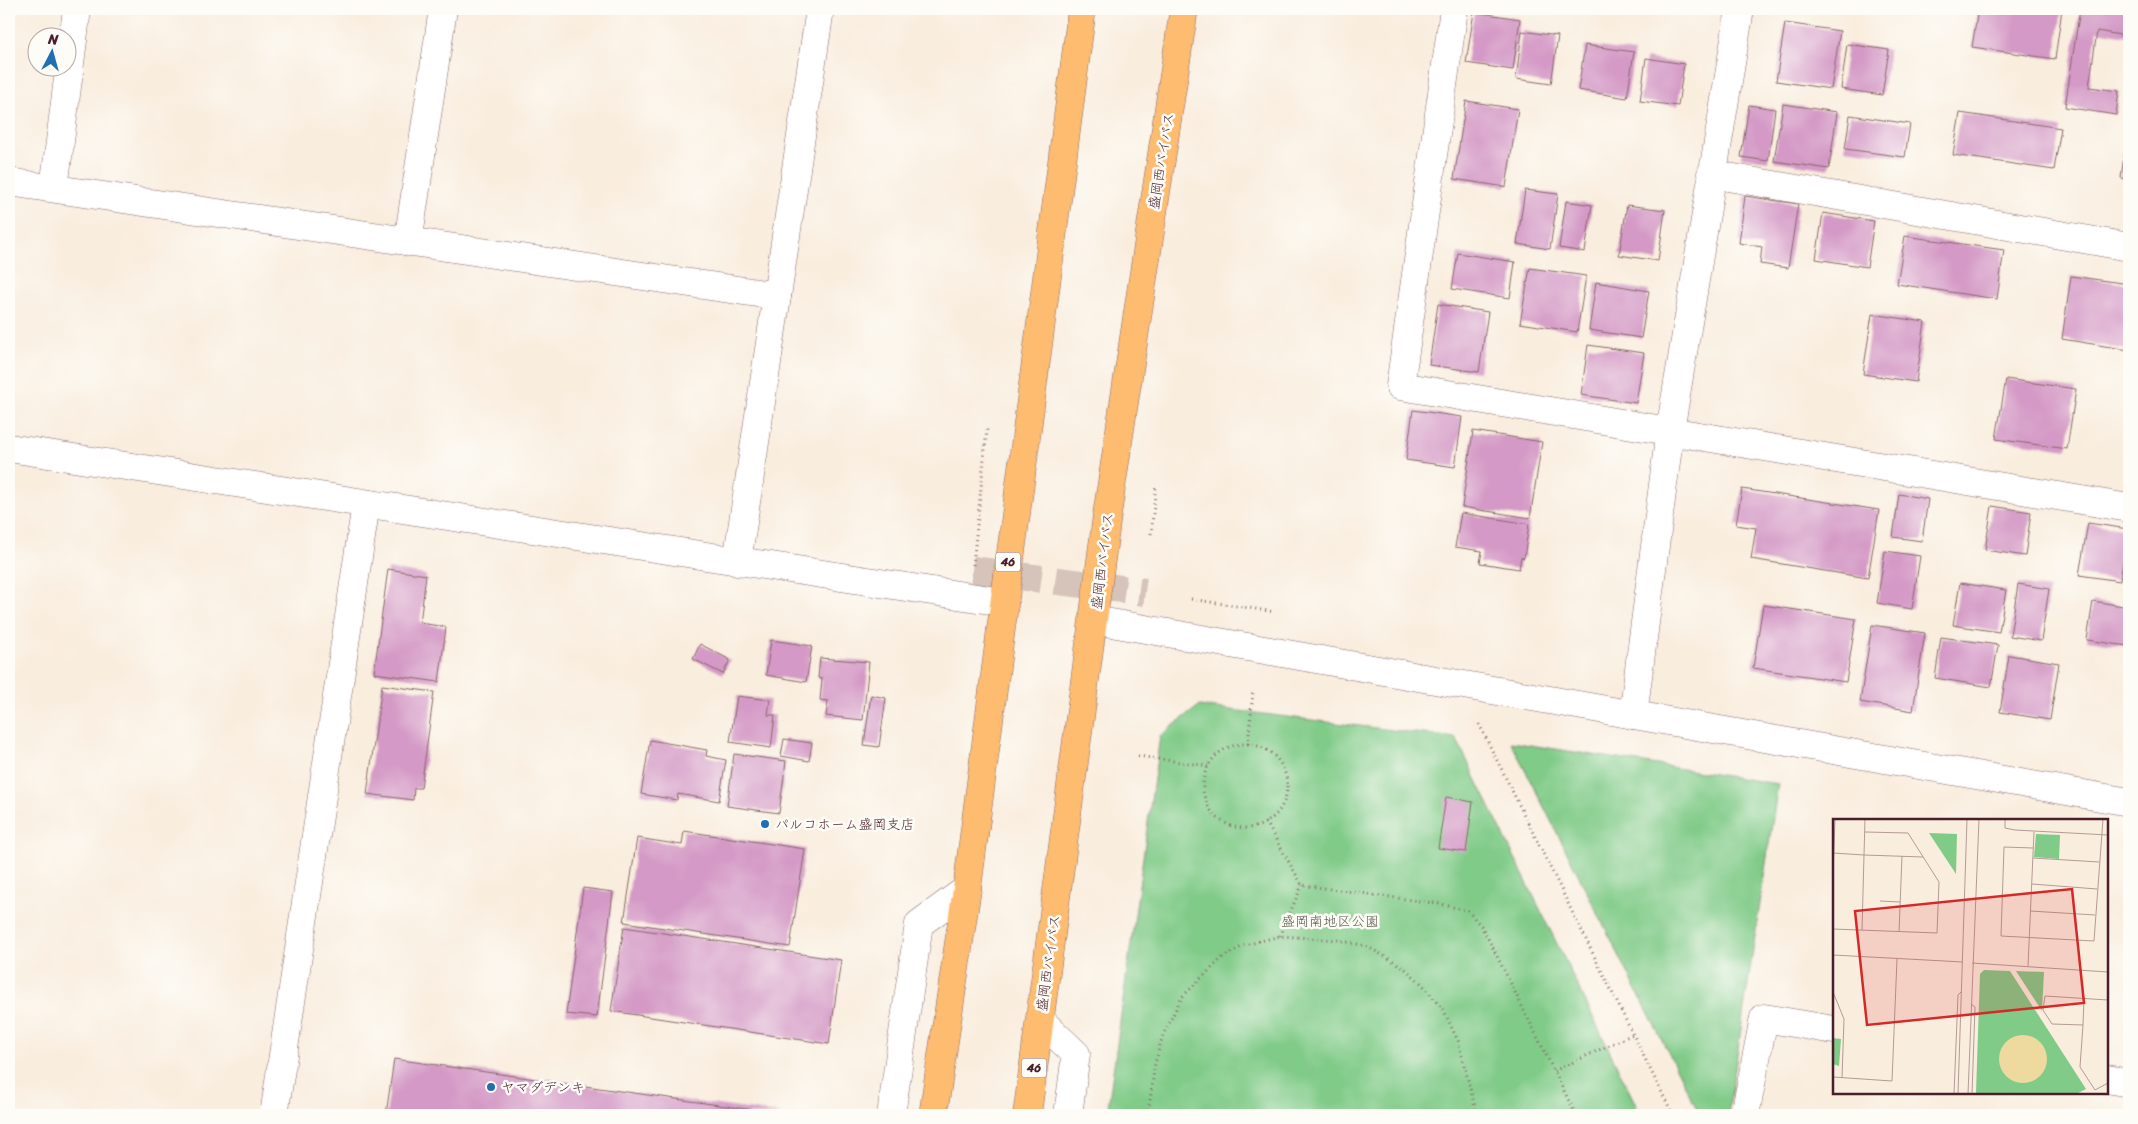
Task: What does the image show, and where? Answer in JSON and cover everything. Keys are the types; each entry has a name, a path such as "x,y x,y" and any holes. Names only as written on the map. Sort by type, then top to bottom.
{"highway":[{"name":"46","path":"933,1115 967,889 1082,9"},
{"name":"盛岡西バイパス","path":"1027,1115 1108,515 1184,9"}],"street":[{"path":"54,188 77,9"},
{"path":"408,242 443,9"},
{"path":"737,562 820,9"},
{"path":"1454,9 1400,386 2129,508"},
{"path":"1633,715 1670,431 1711,174 1740,9"},
{"path":"1711,174 2129,247"},
{"path":"9,182 777,296"},
{"path":"9,448 1003,602"},
{"path":"274,1115 366,504"},
{"path":"1094,620 2129,802"},
{"path":"891,1115 919,924 967,889"},
{"path":"1745,1115 1764,1018 1833,1030"},
{"path":"1040,1020 1076,1054 1068,1115"},
{"path":"2108,1079 2129,1083"}],"path":[{"path":"972,570 987,428"},
{"path":"1151,534 1156,486"},
{"path":"1191,599 1275,612"},
{"path":"1248,744 1253,692"},
{"path":"1479,724 1673,1115"},
{"path":"1248,744 1259,746 1272,753 1281,764 1286,777 1287,791 1283,804 1275,816 1266,822 1250,828 1236,827 1223,822 1213,813 1206,802 1202,788 1204,774 1208,766 1219,752 1232,745 1248,744"},
{"path":"1138,756 1208,766"},
{"path":"1266,822 1302,885"},
{"path":"1280,936 1302,885"},
{"path":"1302,885 1441,904 1468,911 1481,926 1492,944 1576,1115"},
{"path":"1148,1115 1155,1064 1162,1035 1182,996 1223,958 1245,945 1280,936 1338,940 1366,946 1402,966 1422,984 1444,1011 1458,1041 1477,1115"},
{"path":"1554,1071 1633,1034"}],"green space":[{"name":"盛岡南地区公園","path":"1199,706 1456,738 1641,1115 1107,1115 1160,736"},
{"path":"1511,742 1778,784 1728,1115 1700,1115"}],"building":[{"path":"1978,9 2062,9 2055,59 1972,47"},
{"path":"2080,9 2129,9 2126,36 2097,31 2089,87 2119,91 2116,115 2065,107"},
{"path":"1474,12 1520,19 1513,70 1466,63"},
{"path":"1785,23 1840,31 1831,89 1776,81"},
{"path":"1522,31 1558,36 1551,84 1516,79"},
{"path":"1847,44 1889,50 1882,95 1841,89"},
{"path":"1585,45 1634,52 1627,98 1578,90"},
{"path":"1646,58 1684,64 1678,106 1640,101"},
{"path":"1466,101 1518,109 1506,187 1454,179"},
{"path":"1783,104 1837,112 1829,169 1774,161"},
{"path":"1749,105 1775,109 1768,161 1741,157"},
{"path":"1960,113 2061,128 2054,170 1953,155"},
{"path":"1850,115 1910,124 1905,157 1845,149"},
{"path":"2127,133 2129,134 2129,179 2121,178"},
{"path":"1525,190 1558,194 1550,249 1517,244"},
{"path":"1745,196 1798,204 1788,268 1760,264 1762,247 1739,243"},
{"path":"1566,201 1592,205 1585,252 1559,248"},
{"path":"1627,205 1665,210 1658,261 1619,255"},
{"path":"1823,213 1874,221 1867,267 1816,259"},
{"path":"1905,236 2004,250 1997,299 1897,284"},
{"path":"1458,253 1515,262 1510,298 1452,289"},
{"path":"1530,268 1586,276 1577,332 1520,323"},
{"path":"2071,276 2129,284 2129,350 2062,339"},
{"path":"1596,282 1649,291 1641,338 1589,330"},
{"path":"1438,304 1488,312 1479,372 1429,365"},
{"path":"1872,314 1925,322 1916,382 1863,374"},
{"path":"1588,345 1644,353 1636,403 1581,395"},
{"path":"2006,379 2076,389 2067,449 1996,439"},
{"path":"1413,410 1462,417 1455,467 1406,460"},
{"path":"1473,431 1542,442 1530,518 1462,507"},
{"path":"1742,489 1879,510 1868,578 1751,559 1756,528 1736,525"},
{"path":"1899,494 1928,499 1922,541 1893,537"},
{"path":"1992,506 2031,512 2025,556 1985,550"},
{"path":"1461,513 1529,524 1524,558 1521,557 1519,569 1480,563 1482,551 1455,547"},
{"path":"2088,523 2128,529 2120,581 2079,575"},
{"path":"1885,551 1920,556 1912,609 1877,603"},
{"path":"388,569 426,575 420,623 446,627 439,682 374,673"},
{"path":"1960,583 2006,590 1999,632 1953,625"},
{"path":"2018,584 2049,589 2041,641 2010,636"},
{"path":"2093,601 2129,607 2128,646 2087,640"},
{"path":"1763,605 1856,619 1846,682 1753,668"},
{"path":"1872,625 1925,633 1913,711 1860,702"},
{"path":"1941,637 1998,645 1991,687 1935,678"},
{"path":"771,640 812,646 806,682 766,675"},
{"path":"700,644 730,660 723,674 693,659"},
{"path":"2009,655 2059,663 2050,720 2000,712"},
{"path":"820,658 869,662 863,720 826,716 828,701 820,700 822,679 818,678"},
{"path":"382,685 434,692 421,788 414,788 413,800 367,794"},
{"path":"871,695 886,698 879,747 864,745"},
{"path":"737,696 770,700 768,715 775,715 771,748 730,742"},
{"path":"784,739 812,743 809,761 781,756"},
{"path":"650,740 707,750 706,756 726,760 719,801 678,794 677,800 641,794"},
{"path":"734,754 786,761 779,813 727,806"},
{"path":"1446,797 1473,802 1466,852 1438,848"},
{"path":"684,831 805,849 790,947 624,922 637,838 682,845"},
{"path":"583,888 613,892 597,1017 566,1014"},
{"path":"624,927 841,960 829,1044 611,1011"},
{"name":"ヤマダデンキ","path":"394,1059 782,1114 782,1115 386,1115"}],"tunnel":[{"path":"972,570 1145,592"}],"place":[{"name":"パルコホーム盛岡支店","path":"765,824"},
{"name":"ヤマダデンキ","path":"491,1087"}]}
